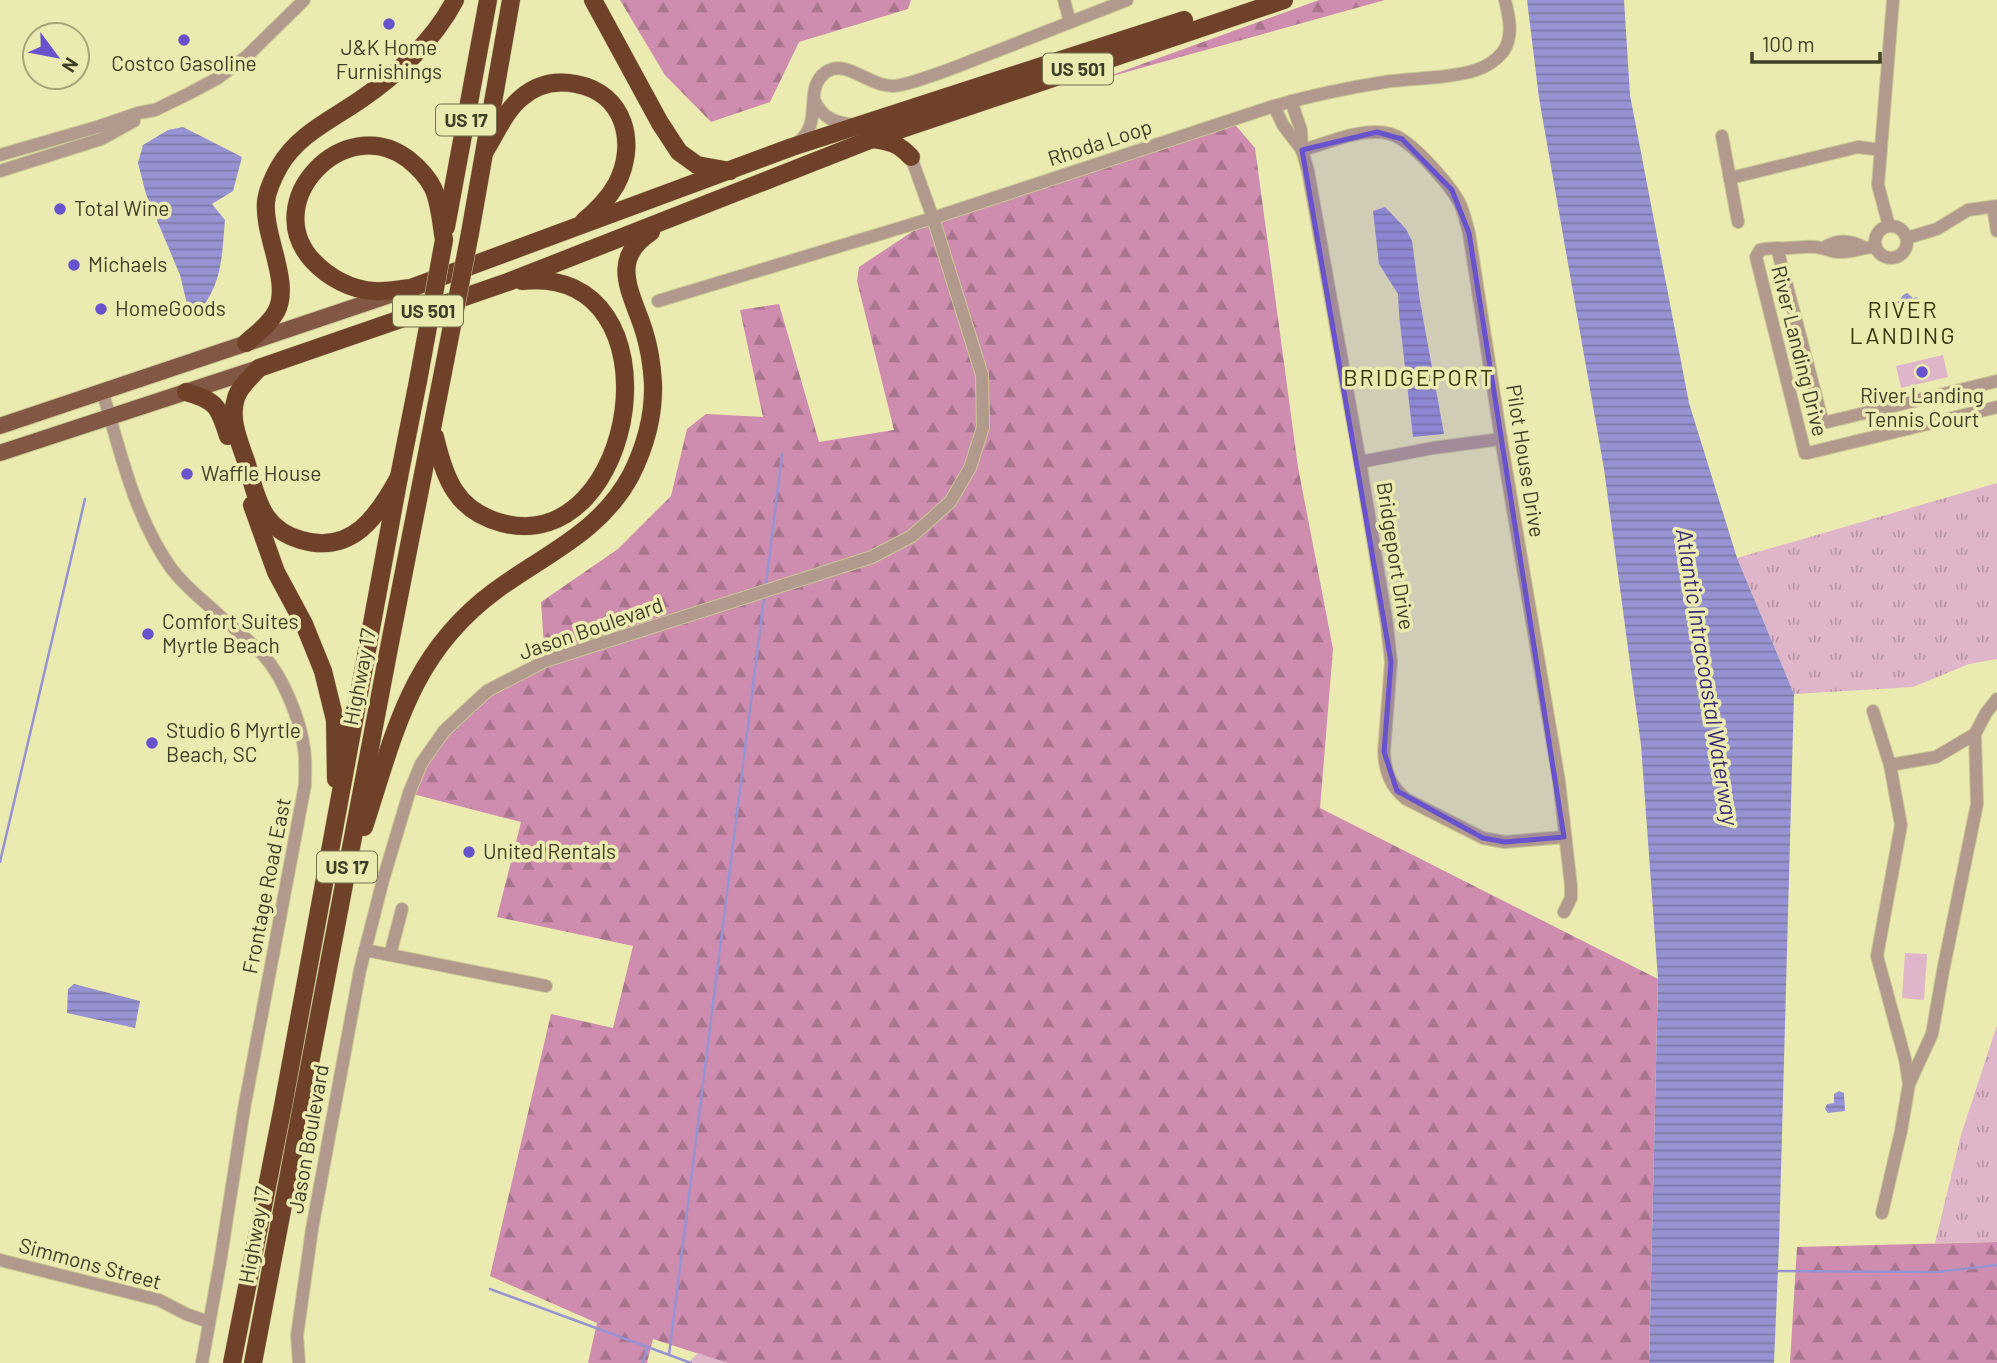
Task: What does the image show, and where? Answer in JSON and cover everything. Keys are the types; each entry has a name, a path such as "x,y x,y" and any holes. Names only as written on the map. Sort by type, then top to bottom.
{"highway":[{"path":"246,343 266,325 276,312 281,299 281,286 268,232 266,203 279,167 290,150 302,139 361,100 402,67 436,29 455,0"},
{"name":"Highway 17","path":"232,1363 279,1126 488,0"},
{"name":"Highway 17","path":"253,1363 388,648 433,429 511,0"},
{"path":"593,0 660,123 679,152 696,165 730,171"},
{"name":"US 501","path":"411,288 792,147 1245,0"},
{"name":"US 501","path":"259,368 508,282 872,139 1284,0"},
{"path":"485,151 510,110 536,88 550,82 568,82 589,86 606,96 618,111 625,129 627,148 624,166 606,199 573,229"},
{"path":"911,157 918,135 929,119"},
{"path":"872,139 890,141 902,147 911,157"},
{"path":"411,288 373,292 342,283 319,267 306,253 295,222 302,187 335,153 363,145 389,149 414,163 429,182 437,201 443,240"},
{"path":"344,883 397,722 429,657 455,627 495,591 585,531 604,514 621,494 634,470 650,424 653,384 644,330 626,277 629,256 641,239 671,219"},
{"path":"433,429 441,463 456,495 472,511 515,526 548,522 578,504 611,458 624,418 626,394 623,355 609,322 582,293 558,281 535,279 508,282"},
{"path":"259,368 239,392 234,406 233,422 265,515 276,527 288,536 306,541 321,543 347,539 374,517 399,477"},
{"path":"186,392 205,397 222,416 276,572 304,624 324,671 335,720 336,821"}],"main road":[{"name":"US 501","path":"0,426 411,288"},
{"name":"US 501","path":"0,453 259,368"},
{"path":"0,433 38,412"}],"street":[{"path":"0,171 101,139 218,78 247,56 304,0"},
{"path":"1064,0 1070,22"},
{"path":"792,147 807,134 813,117 814,88 826,72 836,68 847,69 869,81 893,87 932,76 1127,0"},
{"name":"Rhoda Loop","path":"658,301 933,218 1291,101 1367,85 1481,69 1498,56 1507,44 1510,19 1505,0"},
{"path":"1889,226 1878,185 1893,0"},
{"path":"813,98 825,116 844,124 859,125"},
{"name":"Bridgeport Drive","path":"1291,101 1301,130 1302,150 1308,171 1387,625 1391,662 1384,752 1390,780 1396,791 1406,799 1483,838 1505,842 1564,837"},
{"name":"Bridgeport Drive","path":"1275,106 1283,125 1302,150"},
{"path":"0,155 155,110"},
{"name":"Pilot House Drive","path":"1302,150 1363,133 1390,134 1402,139 1452,190 1461,206 1469,233 1559,781 1571,886 1571,898 1564,912"},
{"path":"1722,136 1738,222"},
{"path":"1730,178 1858,146 1881,150"},
{"name":"Jason Boulevard","path":"299,1363 297,1336 312,1229 365,950 409,793 421,764 444,731 487,691 545,661 872,557 912,536 950,502 970,468 983,427 982,375 911,157"},
{"path":"1995,206 1997,231"},
{"name":"River Landing Drive","path":"1995,206 1968,210 1927,234 1907,238 1905,251 1893,258 1869,247 1834,252 1803,246 1760,250 1756,257 1805,453 1997,407"},
{"path":"1869,247 1878,233 1889,226 1899,227 1907,238"},
{"path":"1777,248 1823,423"},
{"path":"1774,328 1797,323"},
{"path":"1799,429 1997,381"},
{"name":"Frontage Road East","path":"102,390 126,472 154,541 172,569 190,589 275,669 293,706 304,747 305,785 244,1109 202,1363"},
{"path":"1920,399 1927,424"},
{"path":"1360,462 1501,439"},
{"path":"1882,1213 1909,1084 1932,1034 1977,804 1975,734 1997,699"},
{"path":"1873,711 1890,765 1901,825 1877,956 1905,1059 1909,1084"},
{"path":"1890,765 1936,757 1975,734"},
{"path":"390,955 402,909"},
{"path":"365,950 546,986"},
{"name":"Simmons Street","path":"0,1260 159,1300 209,1322"}],"highlighted area":[{"path":"1377,132 1402,139 1452,190 1469,233 1564,837 1505,842 1483,838 1397,791 1384,752 1391,662 1302,150"}],"green space":[{"path":"620,0 911,0 908,9 799,42 770,102 711,122 665,75"},
{"path":"1319,0 1385,0 1098,80"},
{"path":"1231,120 1255,148 1298,467 1333,649 1320,808 1658,979 1649,1363 727,1363 653,1339 647,1363 588,1363 597,1323 490,1276 551,1014 613,1028 633,946 497,917 521,822 409,793 421,764 487,691 545,661 541,602 618,549 671,496 687,429 706,414 763,417 740,310 779,304 819,442 894,430 857,281 859,267 933,218"},
{"name":"River Landing Tennis Court","path":"1943,355 1948,377 1901,388 1896,366"},
{"path":"1997,483 1997,659 1969,664 1913,687 1794,694 1737,558"},
{"path":"1905,953 1927,954 1924,1000 1902,998"},
{"path":"1997,1025 1997,1242 1935,1243 1961,1135"},
{"path":"1997,1242 1997,1363 1790,1363 1797,1247"},
{"path":"698,1353 727,1363 688,1363"}],"water":[{"name":"Atlantic Intracoastal Waterway","path":"1527,0 1624,0 1630,95 1689,403 1737,558 1794,694 1774,1363 1649,1363 1658,979 1641,745 1604,469 1539,98"},
{"path":"183,127 242,157 233,191 212,204 225,220 215,285 204,305 188,308 180,275 146,194 138,163 143,145 168,130"},
{"path":"1385,207 1406,229 1412,241 1444,434 1413,437 1398,294 1379,264 1373,211"},
{"path":"1907,293 1913,298 1917,297 1918,303 1897,308 1896,302"},
{"path":"74,984 140,1001 135,1028 67,1013 68,989"},
{"path":"1839,1091 1844,1093 1845,1111 1828,1113 1825,1109 1827,1104 1834,1103 1834,1094"}],"waterway":[{"path":"766,584 782,454"},
{"path":"0,862 85,499"},
{"path":"669,1355 764,598"},
{"path":"1777,1271 1937,1272 1997,1265"},
{"path":"490,1289 691,1363"},
{"path":"643,1363 647,1348"}],"place":[{"name":"J&K Home Furnishings","path":"389,24"},
{"name":"Costco Gasoline","path":"184,40"},
{"name":"Total Wine","path":"60,209"},
{"name":"Michaels","path":"74,265"},
{"name":"HomeGoods","path":"101,309"},
{"name":"River Landing Tennis Court","path":"1922,372"},
{"name":"Waffle House","path":"187,474"},
{"name":"Comfort Suites Myrtle Beach","path":"148,634"},
{"name":"Studio 6 Myrtle Beach, SC","path":"152,743"},
{"name":"United Rentals","path":"469,852"}],"district":[{"name":"RIVER LANDING","path":"1903,323"},
{"name":"BRIDGEPORT","path":"1419,378"}]}
